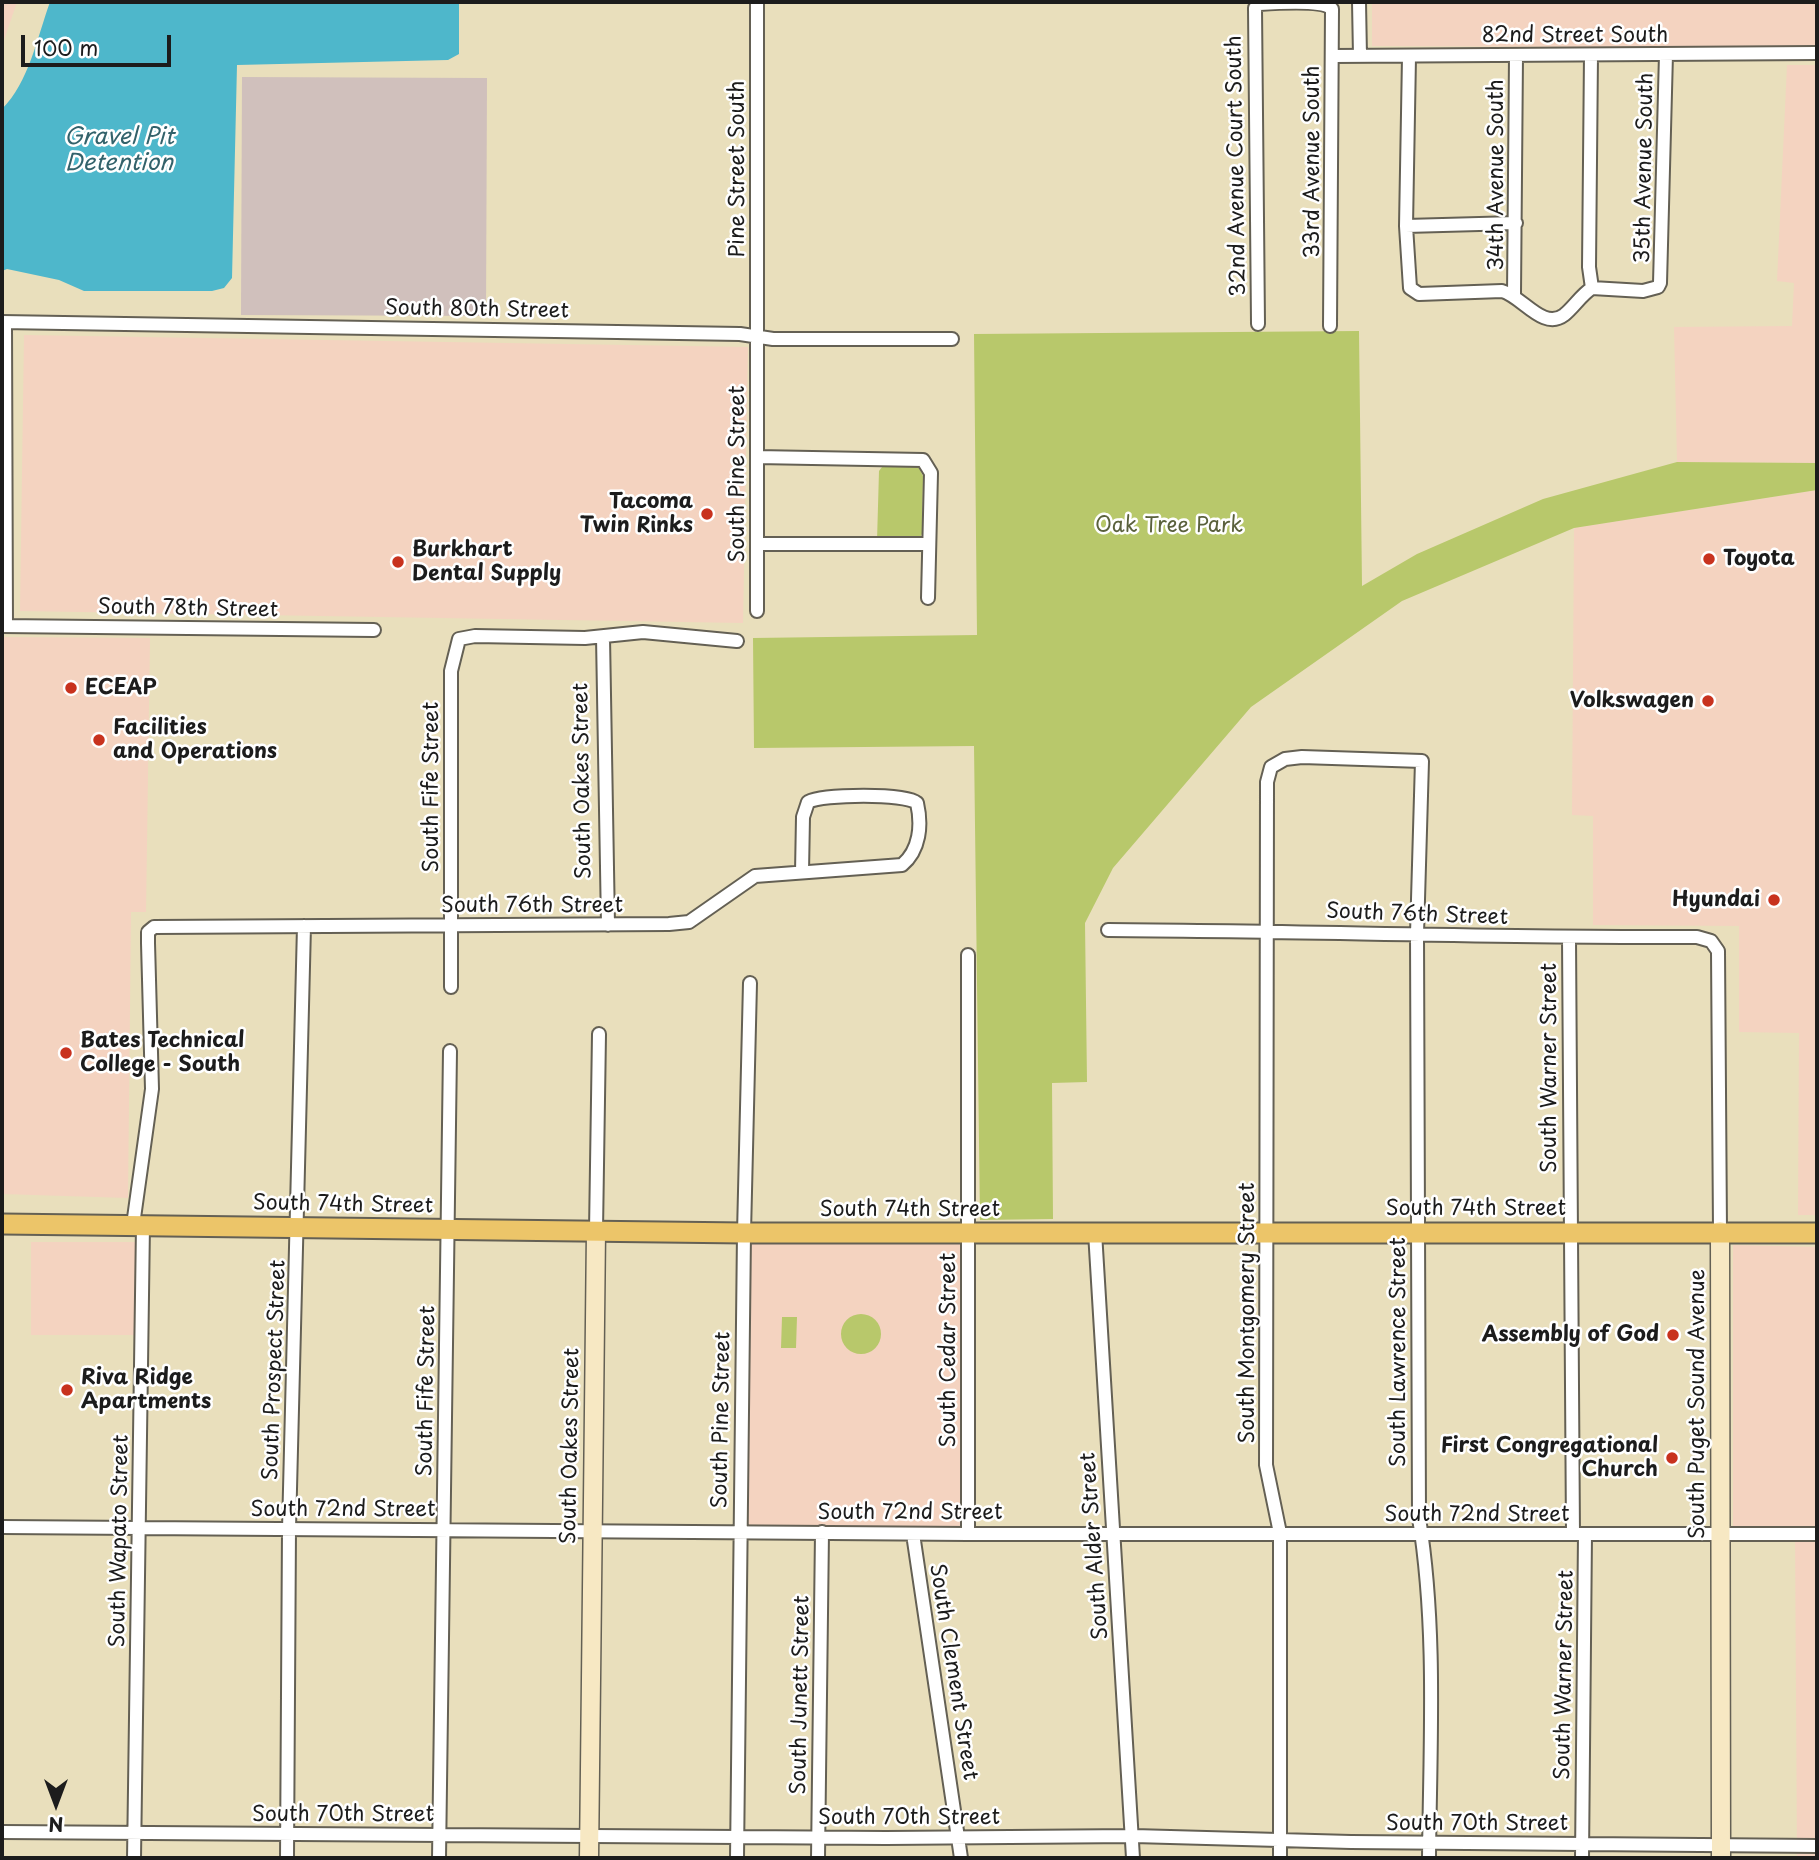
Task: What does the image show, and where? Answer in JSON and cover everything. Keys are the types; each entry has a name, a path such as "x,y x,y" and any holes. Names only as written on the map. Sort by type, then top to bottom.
{"main road":[{"name":"South 74th Street","path":"2,1224 744,1233 1817,1233"}],"street":[{"name":"Pine Street South","path":"757,2 758,337"},
{"path":"1359,2 1360,56"},
{"name":"33rd Avenue South","path":"1255,8 1259,4 1325,4 1332,9 1330,326"},
{"name":"32nd Avenue Court South","path":"1255,8 1258,324"},
{"name":"82nd Street South","path":"1333,56 1817,53"},
{"name":"35th Avenue South","path":"1592,288 1643,291 1658,287 1661,283 1666,54"},
{"path":"1409,57 1406,226 1412,291 1502,291 1514,294 1550,320 1563,316 1592,288 1589,267 1591,55"},
{"name":"34th Avenue South","path":"1514,294 1516,56"},
{"path":"1406,226 1516,223"},
{"name":"South 80th Street","path":"3,323 952,339"},
{"path":"3,323 4,626"},
{"name":"South Pine Street","path":"757,611 758,337"},
{"path":"757,457 916,458 927,464 931,473 928,598"},
{"path":"757,544 928,544"},
{"name":"South 78th Street","path":"4,626 374,630"},
{"path":"603,637 643,632 737,641"},
{"name":"South Fife Street","path":"451,986 451,671 455,646 464,637 603,637"},
{"name":"South Oakes Street","path":"603,637 608,925"},
{"name":"South Montgomery Street","path":"1280,1858 1280,1534 1266,1465 1268,782 1271,767 1285,760 1302,757 1422,761"},
{"name":"South Lawrence Street","path":"1422,761 1417,934 1417,1231 1421,1534 1430,1635 1429,1858"},
{"name":"South 76th Street","path":"148,932 159,926 608,925 689,922 755,876 902,865 914,852 917,843 918,807 910,799 824,797 808,802 803,817 802,872"},
{"name":"South Prospect Street","path":"287,1858 289,1529 299,1227 304,926"},
{"name":"South 76th Street","path":"1108,930 1697,937 1712,941 1718,951"},
{"name":"South Wapato Street","path":"134,1858 140,1529 138,1225 152,1089 148,932"},
{"name":"South Warner Street","path":"1569,937 1569,1231 1579,1534 1582,1858"},
{"name":"South Puget Sound Avenue","path":"1718,951 1721,1852"},
{"name":"South Cedar Street","path":"968,955 968,1534"},
{"name":"South Pine Street","path":"737,1858 744,1233 750,983"},
{"name":"South Oakes Street","path":"589,1858 599,1034"},
{"name":"South Fife Street","path":"439,1858 450,1051"},
{"name":"South Alder Street","path":"1095,1232 1133,1858"},
{"name":"South 72nd Street","path":"2,1527 913,1534 1817,1534"},
{"name":"South Junett Street","path":"818,1858 822,1532"},
{"name":"South Clement Street","path":"913,1534 961,1858"},
{"name":"South 70th Street","path":"2,1832 819,1838 1133,1836 1582,1844 1721,1852 1817,1846"}],"shaded area":[{"path":"2,2 17,2 2,46"},
{"path":"1372,2 1817,2 1817,48 1372,46"},
{"path":"1787,65 1817,65 1817,463 1677,462 1674,327 1792,326 1794,283 1777,281"},
{"path":"242,77 487,78 486,316 241,315"},
{"path":"24,335 748,347 743,623 20,611"},
{"path":"1817,490 1817,1215 1798,1215 1799,1033 1739,1032 1739,926 1593,925 1593,816 1572,815 1574,528"},
{"name":"Bates Technical College - South","path":"2,637 150,638 146,912 131,912 128,1198 2,1194"},
{"path":"744,1233 968,1233 968,1534 740,1531"},
{"path":"31,1242 136,1242 135,1335 31,1335"},
{"path":"1733,1245 1817,1247 1817,1858 1797,1858 1795,1527 1733,1526"}],"green space":[{"name":"Oak Tree Park","path":"1359,331 1362,586 1417,554 1543,499 1677,462 1817,463 1817,490 1574,528 1402,601 1251,707 1113,868 1085,923 1087,1082 1052,1083 1053,1219 980,1220 974,746 754,748 753,638 977,635 974,334"},
{"path":"882,467 919,468 923,476 922,534 919,539 877,541 879,471"},
{"path":"861,1314 869,1315 875,1320 880,1326 880,1342 875,1348 869,1353 861,1354 853,1353 847,1348 842,1342 841,1334 842,1326 847,1320 853,1315"},
{"path":"782,1317 797,1317 796,1348 781,1348"}],"water":[{"name":"Gravel Pit Detention","path":"50,2 459,2 459,54 448,60 237,65 232,278 224,288 212,291 84,291 59,280 7,269 2,271 2,109 26,73"}],"place":[{"name":"Tacoma Twin Rinks","path":"707,514"},
{"name":"Toyota","path":"1709,559"},
{"name":"Burkhart Dental Supply","path":"398,562"},
{"name":"ECEAP","path":"71,688"},
{"name":"Volkswagen","path":"1708,701"},
{"name":"Facilities and Operations","path":"99,740"},
{"name":"Hyundai","path":"1774,900"},
{"name":"Bates Technical College - South","path":"66,1053"},
{"name":"Assembly of God","path":"1673,1335"},
{"name":"Riva Ridge Apartments","path":"67,1390"},
{"name":"First Congregational Church","path":"1672,1458"}]}
